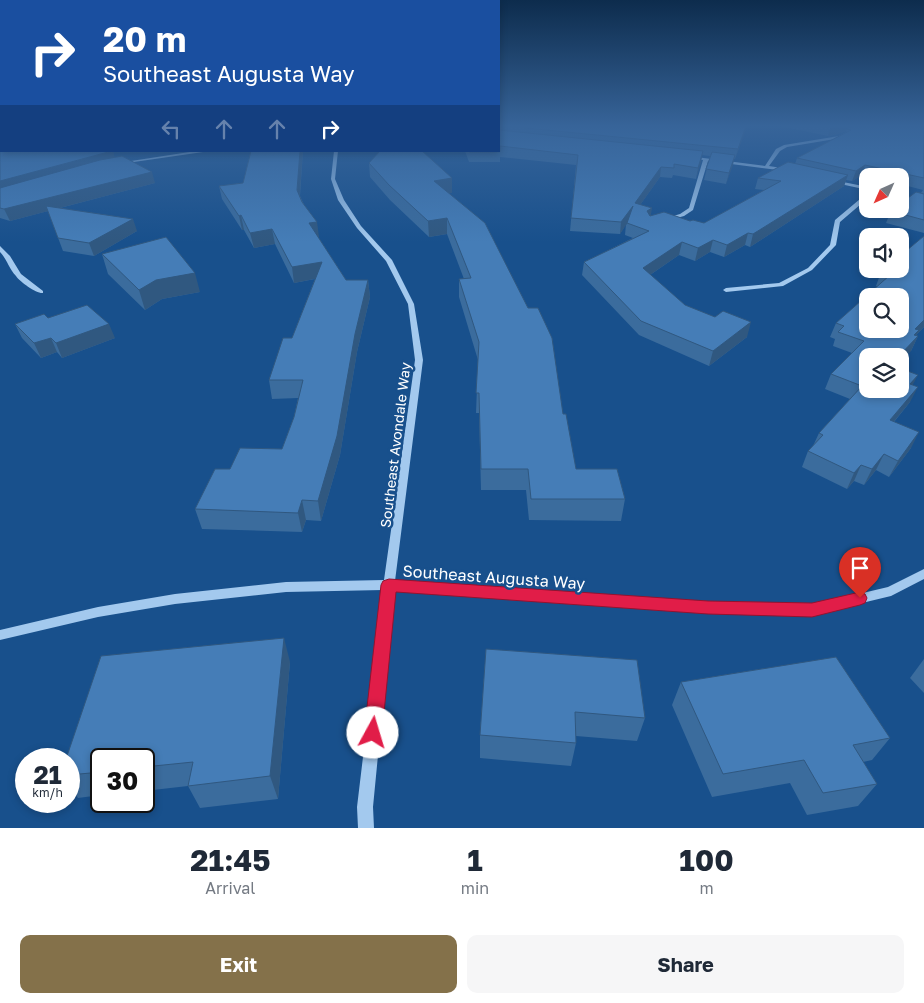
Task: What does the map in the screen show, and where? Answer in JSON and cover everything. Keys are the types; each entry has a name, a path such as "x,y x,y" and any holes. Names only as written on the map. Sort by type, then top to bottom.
{"street":[{"name":"Southeast Avondale Way","path":"335,165 334,179 341,200 359,226 389,260 411,304 419,360 389,585 365,807 366,828"},
{"path":"658,222 682,215 691,209 704,165"},
{"path":"755,165 796,172"},
{"path":"824,178 859,187"},
{"path":"909,200 924,204"},
{"path":"726,290 781,285 810,268 832,245 837,221 859,203"},
{"path":"0,248 8,256 18,275 41,292"},
{"name":"Southeast Augusta Way","path":"0,634 98,612 175,599 286,587 389,585 691,607 812,610 891,591 924,574"}],"building":[{"path":"0,165 61,165 0,181"},
{"path":"83,165 138,165 152,172 4,209 0,208 0,188"},
{"path":"248,165 299,165 297,190 302,202 317,222 309,223 346,280 368,280 355,334 337,436 318,501 302,500 298,513 195,509 215,469 230,469 240,448 282,449 294,417 303,380 269,380 283,338 292,338 322,262 292,267 272,229 250,233 241,215 239,216 219,186 243,183"},
{"path":"370,165 437,165 452,178 434,181 485,223 528,308 538,308 552,338 563,414 566,414 576,469 617,469 625,499 531,499 528,469 481,469 479,393 476,393 479,342 459,279 471,278 447,218 428,221 389,185"},
{"path":"577,165 674,165 674,168 661,167 635,203 652,208 647,211 650,216 664,212 690,221 704,223 781,181 758,178 783,165 800,165 848,175 753,234 748,233 727,245 713,240 698,248 682,242 643,268 685,305 715,317 723,311 751,322 713,351 641,321 584,262 649,231 627,223 633,206 621,222 571,218"},
{"path":"678,165 699,165 698,168"},
{"path":"708,165 732,165 729,173 706,169"},
{"path":"827,165 924,165 924,178 909,175 909,168 879,168 865,165 856,171"},
{"path":"916,192 924,194 924,220 909,216 909,197"},
{"path":"46,206 133,219 89,243 58,238"},
{"path":"924,236 924,320 915,329 919,330 914,335 918,336 907,348 859,348 859,385 831,374 864,341 838,332 844,326 836,323 859,303 859,338 909,338 909,288 875,288 887,278 909,278 909,248"},
{"path":"166,237 195,273 156,280 139,290 102,254"},
{"path":"87,305 109,324 56,343 51,338 34,343 15,324 44,314 48,318"},
{"path":"909,372 918,375 910,384 918,387 909,398"},
{"path":"859,389 859,398 909,398 890,420 919,432 898,461 884,454 872,469 861,465 854,473 808,451 823,435 819,433"},
{"path":"284,638 270,776 188,786 193,762 155,766 155,748 90,748 90,773 80,774 80,748 70,748 101,656"},
{"path":"486,649 637,660 645,718 575,712 576,743 480,735"},
{"path":"836,657 890,738 853,745 877,784 823,793 804,760 723,774 681,682"}],"route":[{"path":"373,733 389,585 672,606 812,610 860,598"}]}
